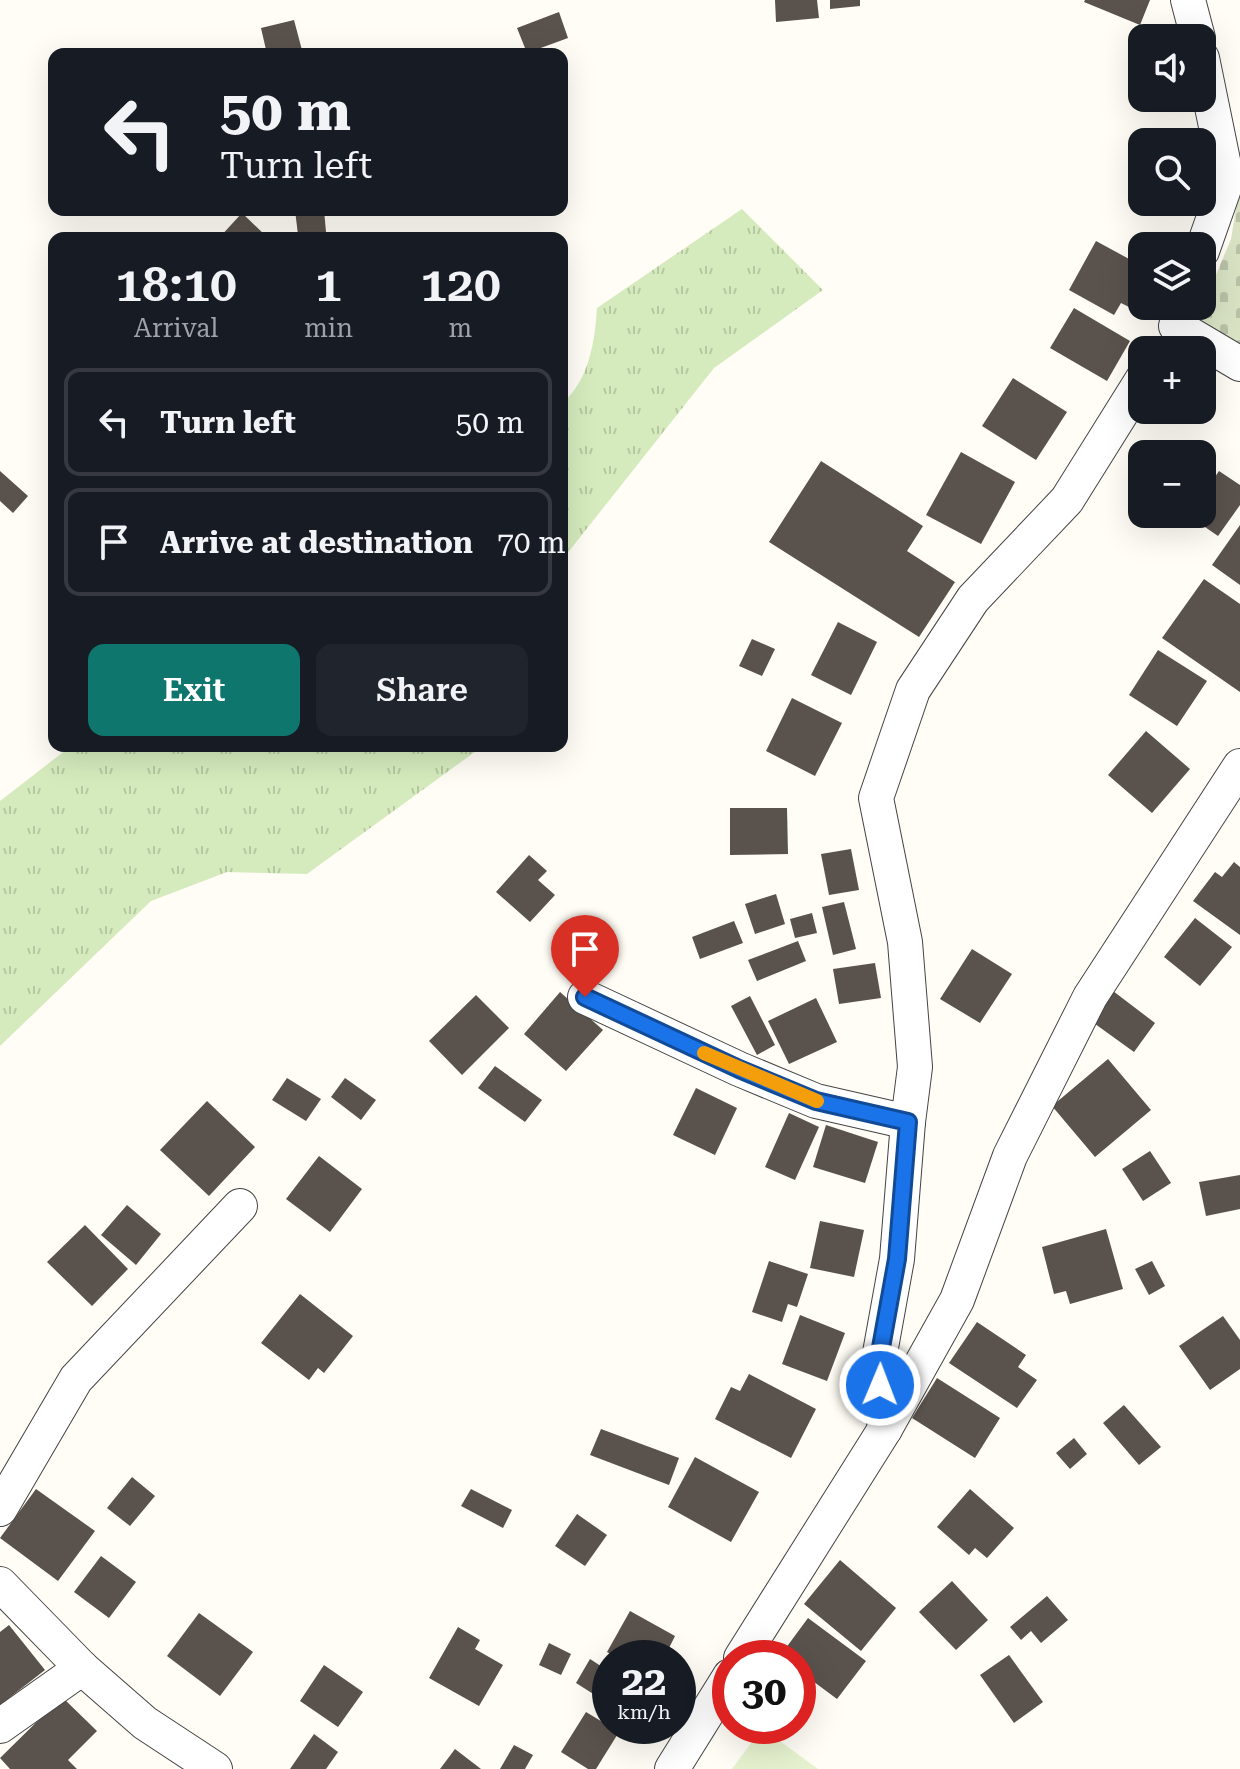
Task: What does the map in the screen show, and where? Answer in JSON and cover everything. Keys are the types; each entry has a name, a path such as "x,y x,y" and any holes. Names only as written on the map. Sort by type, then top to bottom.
{"street":[{"path":"1188,0 1194,24"},
{"path":"1209,232 1227,180 1213,112"},
{"path":"1173,327 1240,364"},
{"path":"885,1429 878,1364 897,1259 915,1067 905,942 876,798 913,690 973,599 1067,500 1128,402"},
{"path":"752,1640 885,1429 957,1300 1010,1156 1090,997 1240,766"},
{"path":"585,997 739,1069 816,1101 908,1122"},
{"path":"0,1509 76,1379 240,1206"},
{"path":"0,1584 82,1668 145,1723 215,1769"},
{"path":"0,1726 82,1668"},
{"path":"672,1769 712,1705"}],"green space":[{"path":"1240,184 1240,344 1201,320 1216,320 1216,275 1231,239"},
{"path":"742,209 823,290 714,368 568,552 568,397 579,384 589,360 597,308"},
{"path":"63,752 475,752 307,874 227,872 151,901 0,1046 0,801"},
{"path":"750,1744 784,1744 818,1769 732,1769"}],"building":[{"path":"775,0 817,0 819,18 776,22"},
{"path":"830,0 860,0 860,6 830,9"},
{"path":"1085,0 1150,0 1140,24"},
{"path":"559,12 568,38 541,48 525,48 517,28"},
{"path":"294,20 301,48 266,48 261,28"},
{"path":"239,216 245,216 262,232 225,232"},
{"path":"296,216 325,216 326,232 298,232"},
{"path":"1096,241 1128,258 1128,306 1121,303 1114,315 1069,290"},
{"path":"1074,308 1128,340 1107,381 1050,348"},
{"path":"1013,378 1067,412 1036,460 982,426"},
{"path":"961,452 1015,482 981,544 926,515"},
{"path":"821,461 923,526 907,551 955,582 919,637 769,542"},
{"path":"0,471 28,496 13,513 0,501"},
{"path":"1219,471 1240,485 1240,505 1218,536 1206,528 1216,528 1216,475"},
{"path":"1240,525 1240,585 1212,565"},
{"path":"1204,579 1240,604 1240,692 1162,638"},
{"path":"838,622 877,642 851,695 811,675"},
{"path":"752,639 775,649 762,676 739,666"},
{"path":"1158,650 1207,681 1177,726 1129,695"},
{"path":"792,698 842,723 815,776 766,751"},
{"path":"1146,731 1190,769 1152,813 1108,775"},
{"path":"730,808 787,808 788,854 730,855"},
{"path":"851,849 859,890 829,895 821,854"},
{"path":"529,855 547,871 538,880 555,895 530,922 496,892"},
{"path":"1234,862 1240,867 1240,935 1193,901 1215,872 1222,877"},
{"path":"776,894 785,924 755,934 745,904"},
{"path":"844,902 856,949 833,955 822,907"},
{"path":"812,913 817,933 795,938 790,919"},
{"path":"1195,918 1232,947 1200,986 1164,957"},
{"path":"734,921 743,943 700,959 692,937"},
{"path":"798,941 806,961 757,981 748,960"},
{"path":"972,949 1012,974 980,1023 940,999"},
{"path":"875,963 881,998 839,1004 833,969"},
{"path":"1113,991 1155,1023 1134,1052 1091,1021"},
{"path":"560,992 603,1030 566,1071 524,1034"},
{"path":"476,995 509,1028 462,1075 429,1041"},
{"path":"750,996 775,1045 757,1055 731,1006"},
{"path":"816,998 837,1042 789,1064 768,1021"},
{"path":"1108,1059 1151,1110 1095,1157 1052,1106"},
{"path":"495,1066 542,1100 525,1122 478,1088"},
{"path":"287,1078 321,1099 306,1121 272,1100"},
{"path":"345,1078 376,1100 361,1120 331,1097"},
{"path":"696,1088 737,1108 715,1155 673,1135"},
{"path":"207,1101 255,1147 209,1196 160,1150"},
{"path":"789,1113 819,1127 795,1180 765,1167"},
{"path":"826,1125 878,1142 865,1183 813,1167"},
{"path":"1150,1151 1171,1183 1143,1201 1122,1169"},
{"path":"319,1156 362,1189 330,1232 286,1199"},
{"path":"1240,1175 1240,1209 1206,1216 1199,1182"},
{"path":"127,1205 161,1234 136,1265 101,1235"},
{"path":"820,1221 864,1230 854,1277 810,1268"},
{"path":"85,1225 128,1269 92,1306 47,1262"},
{"path":"1106,1229 1123,1289 1070,1304 1066,1291 1054,1294 1042,1247"},
{"path":"769,1261 808,1274 797,1307 788,1304 782,1322 752,1312"},
{"path":"1152,1261 1165,1286 1149,1295 1135,1269"},
{"path":"300,1294 353,1336 324,1373 318,1368 309,1380 261,1343"},
{"path":"800,1315 845,1333 827,1381 782,1364"},
{"path":"1223,1316 1240,1340 1240,1369 1210,1390 1179,1346"},
{"path":"977,1322 1026,1355 1018,1367 1037,1380 1017,1408 949,1363"},
{"path":"749,1374 816,1409 791,1458 715,1419 731,1387 740,1391"},
{"path":"937,1378 1000,1418 975,1458 912,1418"},
{"path":"1124,1405 1161,1447 1139,1465 1103,1423"},
{"path":"601,1429 679,1458 669,1485 590,1455"},
{"path":"1074,1438 1087,1454 1070,1469 1056,1453"},
{"path":"695,1457 759,1492 731,1542 668,1507"},
{"path":"132,1477 155,1496 130,1526 107,1508"},
{"path":"36,1489 95,1531 58,1581 0,1538"},
{"path":"471,1489 512,1510 503,1528 461,1506"},
{"path":"970,1489 1014,1528 987,1558 975,1548 969,1555 937,1527"},
{"path":"577,1514 607,1535 585,1566 555,1546"},
{"path":"101,1556 136,1582 109,1618 74,1592"},
{"path":"840,1560 896,1608 861,1651 804,1604"},
{"path":"952,1581 988,1620 956,1650 919,1612"},
{"path":"1047,1596 1068,1620 1041,1643 1031,1631 1021,1640 1010,1627"},
{"path":"630,1611 675,1636 673,1640 614,1640"},
{"path":"199,1613 253,1652 220,1696 167,1656"},
{"path":"808,1618 866,1661 837,1699 816,1683 816,1640 792,1640"},
{"path":"9,1625 45,1670 0,1705 0,1632"},
{"path":"458,1627 480,1640 475,1649 503,1665 479,1706 429,1678"},
{"path":"549,1643 571,1654 561,1675 539,1665"},
{"path":"1009,1655 1043,1702 1014,1723 980,1675"},
{"path":"590,1659 592,1693 576,1683"},
{"path":"324,1665 363,1692 338,1727 300,1701"},
{"path":"62,1697 97,1731 68,1760 77,1769 10,1769 0,1758"},
{"path":"586,1712 592,1716 592,1744 612,1744 596,1769 588,1769 561,1752"},
{"path":"314,1734 338,1752 326,1769 290,1769"},
{"path":"514,1745 533,1755 525,1769 500,1769"},
{"path":"455,1749 481,1769 440,1769"}],"slow traffic":[{"path":"704,1053 817,1101"}],"route":[{"path":"585,997 739,1069 816,1101 908,1122 897,1259 878,1364 880,1385"}]}
